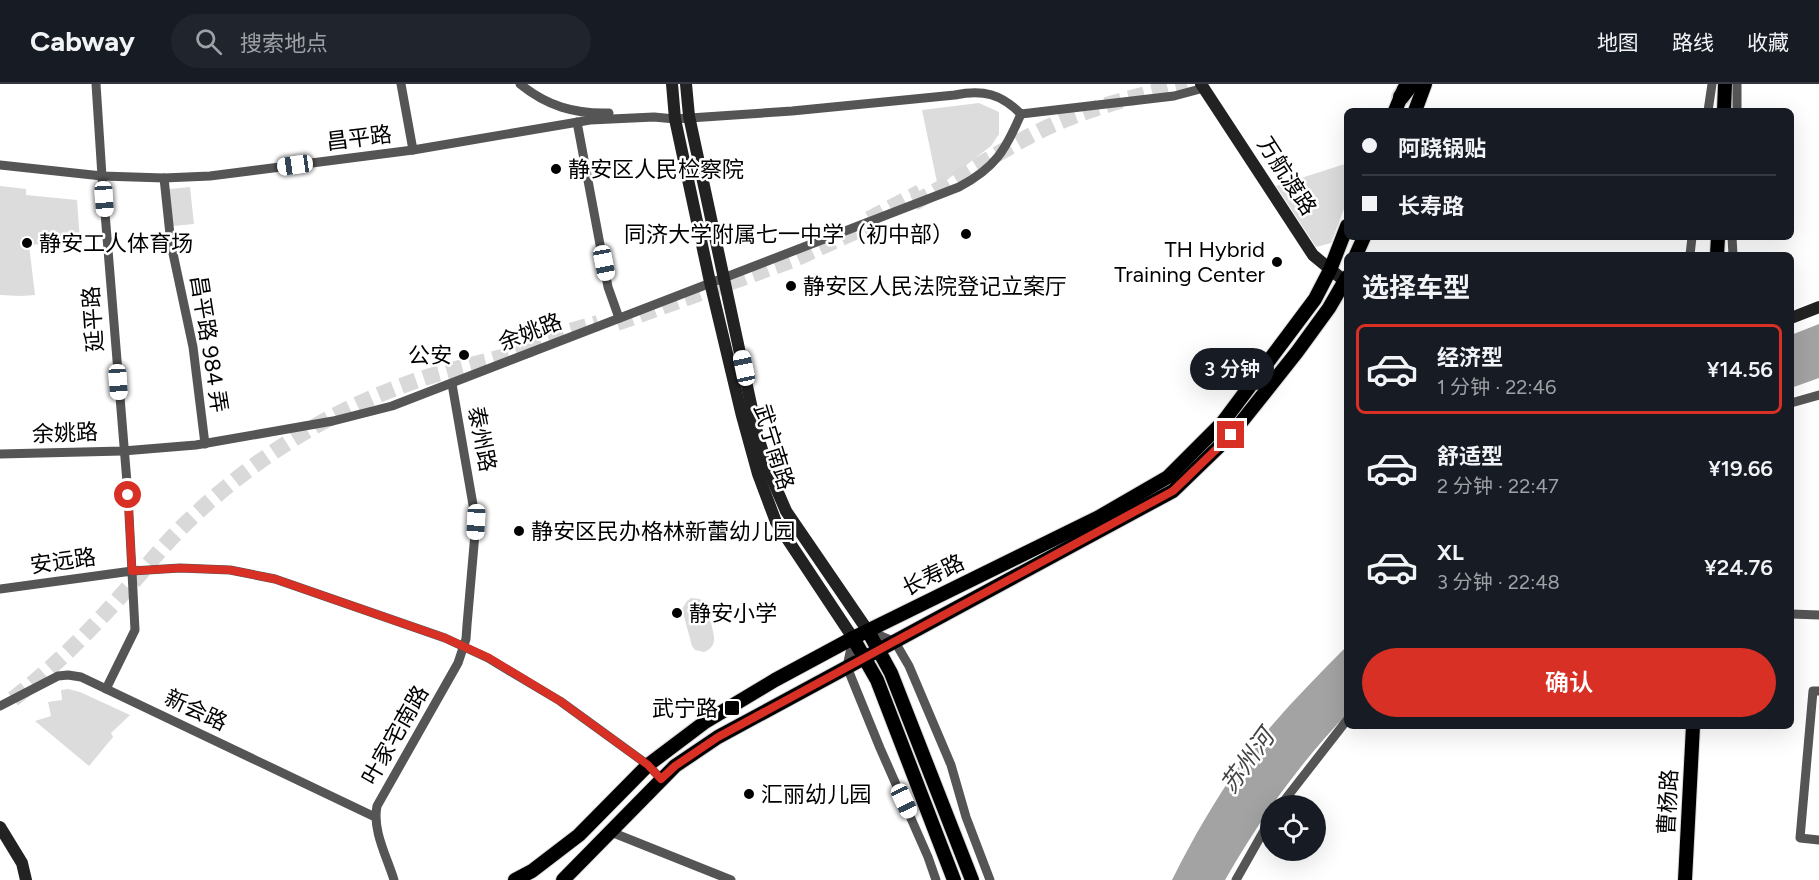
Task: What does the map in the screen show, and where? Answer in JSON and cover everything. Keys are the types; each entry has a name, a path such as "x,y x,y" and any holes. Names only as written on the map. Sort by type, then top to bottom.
{"main road":[{"name":"武宁南路","path":"672,84 675,117 710,282 758,474 776,522 865,657"},
{"name":"武宁南路","path":"686,84 689,116 758,437 770,474 786,511 868,631"},
{"path":"1416,108 1425,84"},
{"path":"1714,84 1715,108"},
{"path":"1724,108 1725,84"},
{"name":"万航渡路","path":"1202,86 1313,255 1344,279"},
{"name":"长寿路","path":"515,880 532,871 579,835 655,772 705,722 775,680 853,638 1099,517 1168,477 1224,422 1315,299 1330,270 1344,234"},
{"name":"长寿路","path":"563,880 611,832 655,772 675,766 718,737 1173,491 1231,435 1297,352 1344,283"},
{"path":"1794,317 1819,307"},
{"path":"868,631 891,673 972,880"},
{"path":"865,657 877,680 954,880"},
{"name":"曹杨路","path":"1676,880 1684,729"},
{"name":"曹杨路","path":"1685,880 1693,729"},
{"path":"0,827 22,863 26,880"}],"street":[{"name":"延平路","path":"96,84 135,630 106,688"},
{"path":"401,84 413,150"},
{"path":"520,84 546,102 570,111 595,114 655,112 675,117 792,111 955,95 973,91 993,95 1013,106 1021,114 1174,96 1202,86"},
{"path":"1709,108 1714,84"},
{"path":"1737,84 1737,108"},
{"name":"余姚路","path":"0,454 123,451 205,444 369,412 452,384 959,187 979,177 994,163 1006,146 1021,114"},
{"name":"昌平路","path":"0,165 102,176 164,178 248,172 413,150 577,122 675,117"},
{"path":"577,122 609,287 619,318"},
{"name":"昌平路 984 弄","path":"164,178 171,244 193,347 205,444"},
{"name":"泰州路","path":"452,384 476,522 468,625 464,646"},
{"path":"1794,402 1819,395"},
{"name":"安远路","path":"0,589 132,571 180,568 230,570 275,579 464,646 560,701 655,772"},
{"path":"1794,614 1819,615"},
{"path":"868,631 895,642 909,666 951,765 966,817 990,880"},
{"path":"853,638 847,667 928,856 936,880"},
{"name":"叶家宅南路","path":"394,880 375,817 381,797 447,684 464,646"},
{"name":"新会路","path":"0,705 58,676 81,677 375,817"},
{"path":"1819,692 1813,691 1800,838 1819,840"},
{"path":"1288,795 1330,738 1344,723"},
{"path":"611,832 731,880"},
{"path":"1236,880 1260,838"}],"shaded area":[{"path":"979,103 999,112 999,134 991,146 938,187 922,110"},
{"path":"1344,164 1344,209 1331,243 1316,247 1276,186"},
{"name":"静安工人体育场","path":"0,186 26,189 26,195 77,200 80,241 29,245 35,295 0,295"},
{"path":"190,187 194,224 173,226 169,189"},
{"path":"691,598 700,599 712,626 713,643 704,652 695,650 692,646 682,609"},
{"path":"61,690 80,692 130,715 111,733 113,737 89,766 35,721 51,716 48,702 62,700"}],"water":[{"path":"1819,324 1819,378 1794,387 1794,334"},
{"name":"苏州河","path":"1344,649 1344,717 1312,753 1280,795 1260,795 1260,824 1225,880 1172,880 1225,787 1269,729"}],"tunnel":[{"path":"914,203 1022,140 1059,122 1106,105 1187,84"},
{"path":"869,219 920,192"},
{"path":"617,323 793,260 883,219"},
{"path":"525,344 598,323"},
{"path":"13,699 81,639 182,527 209,502 268,455 332,417 366,400 437,374 538,347"}],"place":[{"name":"静安区人民检察院","path":"556,169"},
{"name":"同济大学附属七一中学（初中部）","path":"966,234"},
{"name":"静安工人体育场","path":"27,243"},
{"name":"TH Hybrid Training Center","path":"1277,262"},
{"name":"静安区人民法院登记立案厅","path":"791,286"},
{"name":"公安","path":"464,355"},
{"name":"静安区民办格林新蕾幼儿园","path":"519,531"},
{"name":"静安小学","path":"677,613"},
{"name":"武宁路","path":"732,708"},
{"name":"汇丽幼儿园","path":"749,794"}],"route":[{"path":"128,495 132,571 180,568 230,570 275,579 445,638 489,658 560,701 648,765 661,779 675,766 718,737 1173,491 1231,435"}]}
